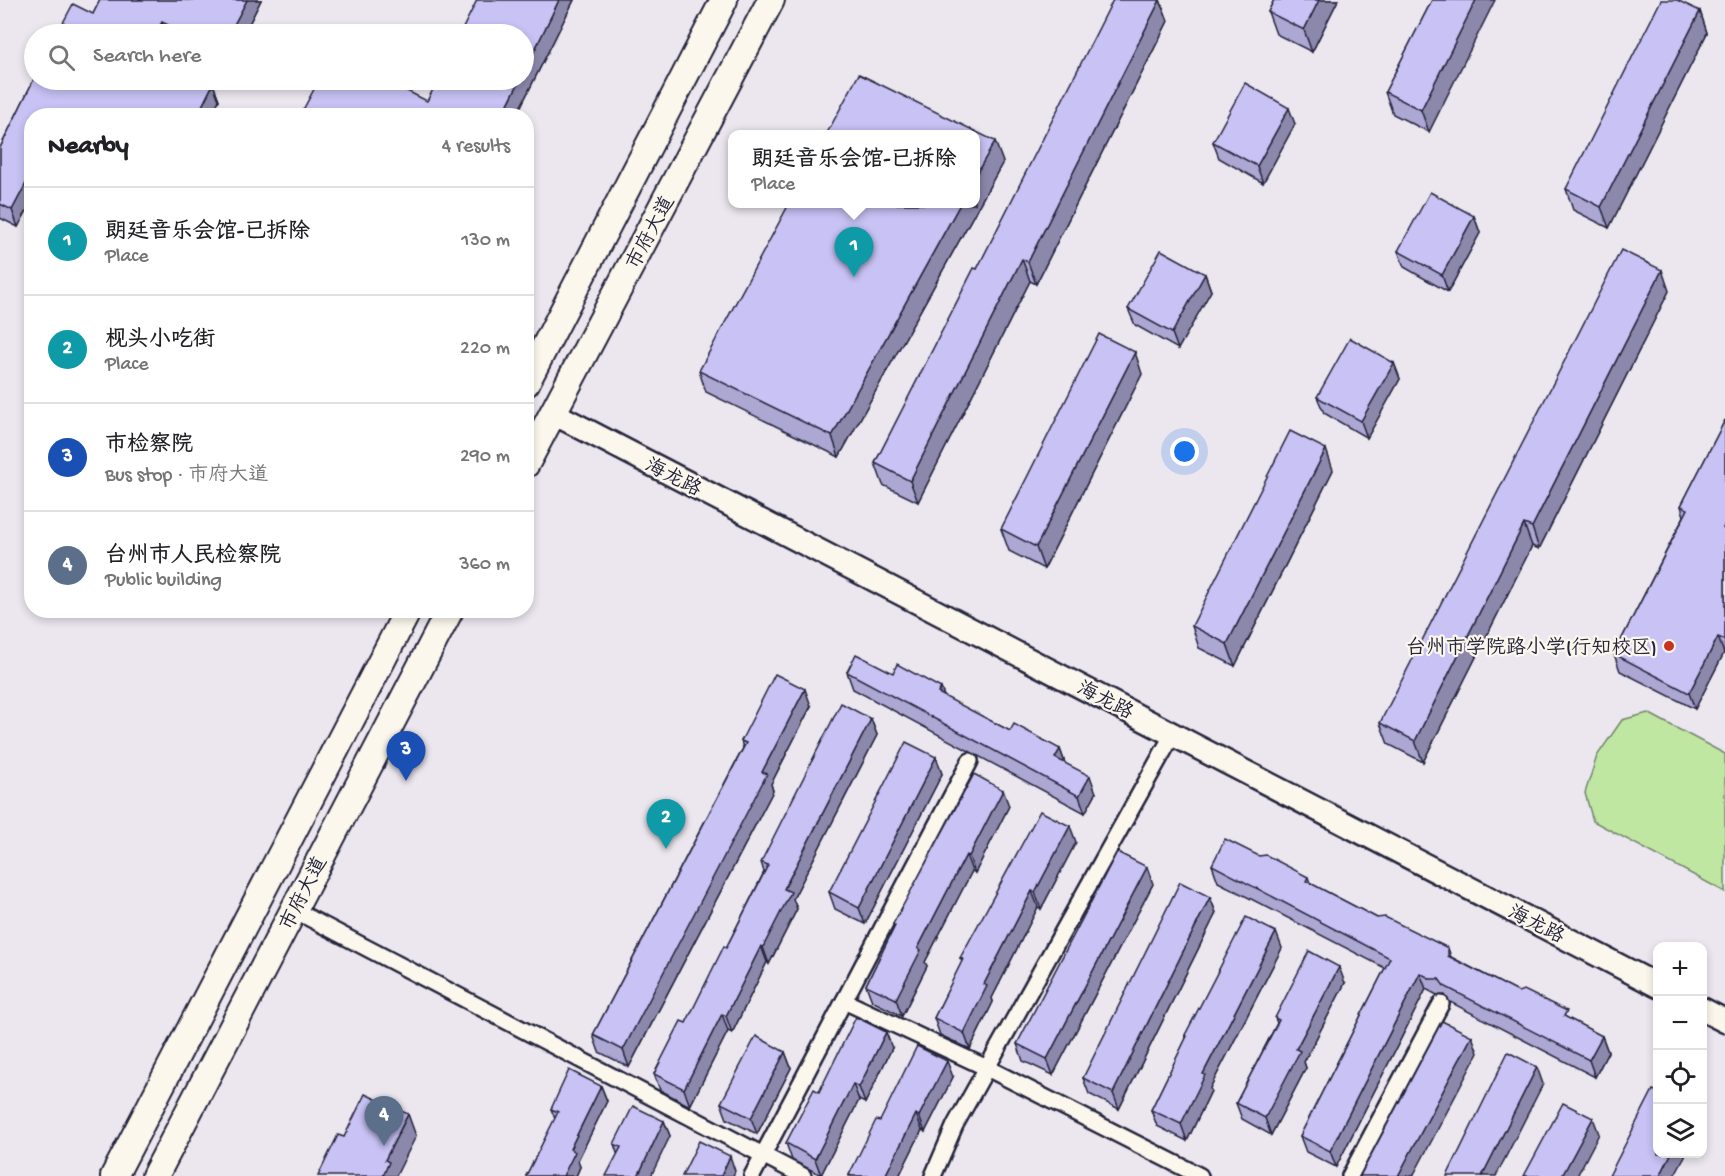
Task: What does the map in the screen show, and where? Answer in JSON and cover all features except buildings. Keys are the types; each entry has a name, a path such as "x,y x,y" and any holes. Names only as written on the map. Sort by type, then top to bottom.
{"main road":[{"name":"市府大道","path":"534,368 724,0"},
{"name":"市府大道","path":"534,449 771,0"},
{"name":"市府大道","path":"114,1176 404,618"},
{"name":"市府大道","path":"155,1176 446,618"}],"street":[{"name":"海龙路","path":"553,413 1653,983"},
{"path":"933,1176 955,1125 1173,734"},
{"path":"752,1176 970,761"},
{"path":"294,910 803,1176"},
{"path":"844,1001 987,1068 1200,1176"},
{"path":"1350,1176 1441,1004"},
{"path":"1707,1012 1725,1021"}],"green space":[{"path":"1648,713 1725,754 1725,892 1593,821 1585,793 1597,756 1622,720"}],"place":[{"name":"朗廷音乐会馆-已拆除","path":"854,277"},
{"name":"台州市学院路小学(行知校区)","path":"1669,646"},
{"name":"市检察院","path":"406,781"},
{"name":"枧头小吃街","path":"666,849"},
{"name":"台州市人民检察院","path":"384,1146"}]}
